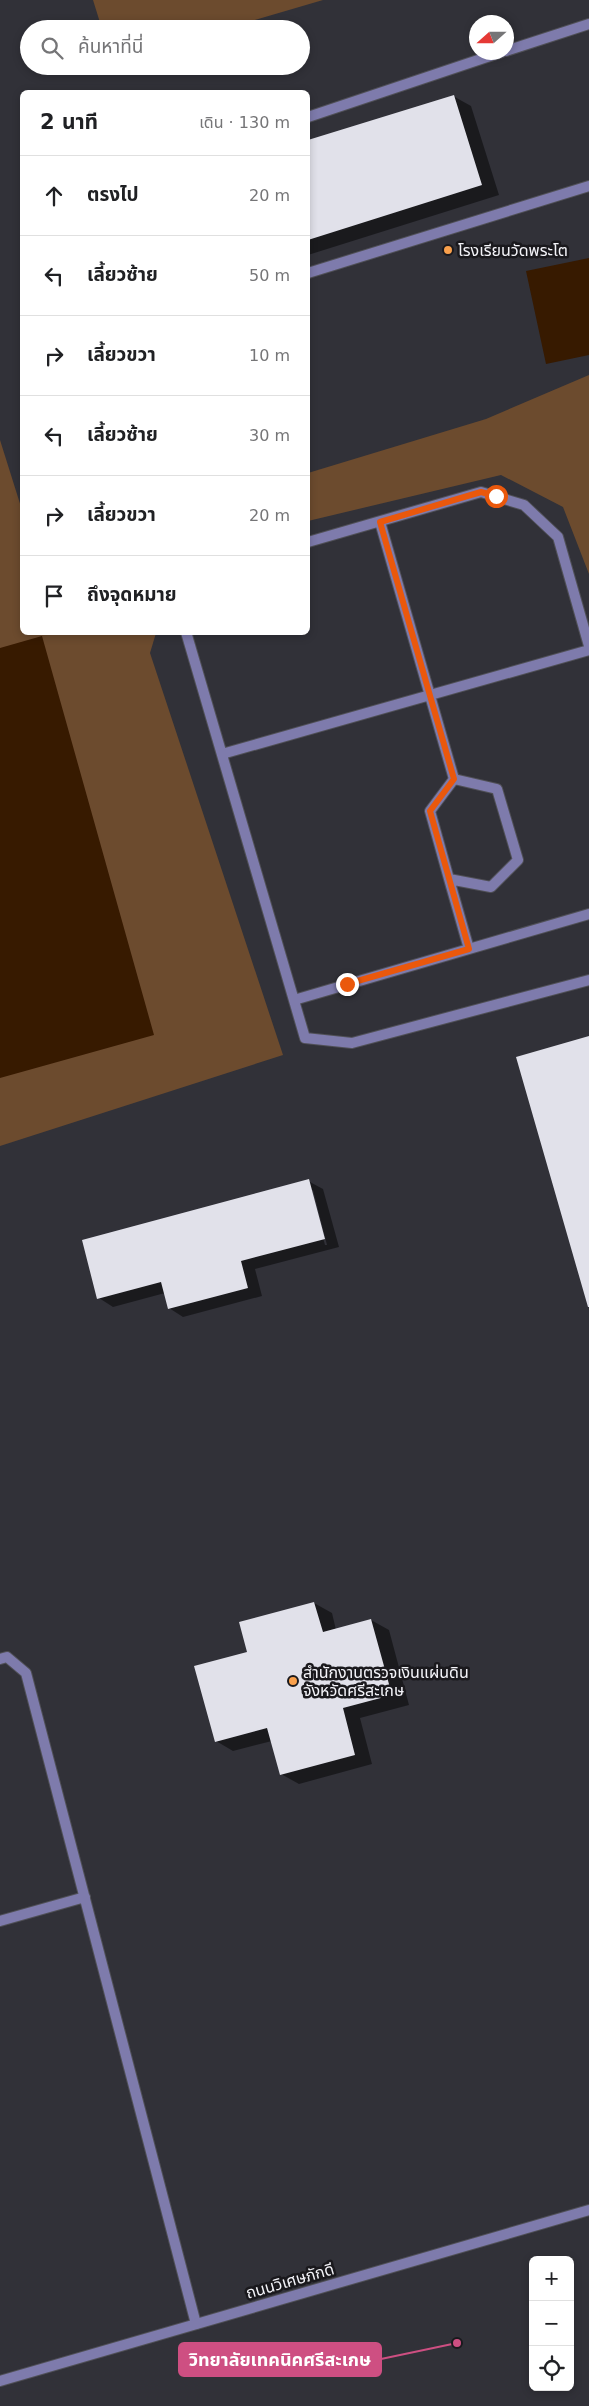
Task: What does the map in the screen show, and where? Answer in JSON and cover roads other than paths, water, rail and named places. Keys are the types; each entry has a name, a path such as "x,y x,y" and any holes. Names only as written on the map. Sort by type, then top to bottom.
{"street":[{"path":"514,48 589,24"},
{"path":"310,116 478,60"},
{"path":"310,272 589,186"},
{"path":"222,754 589,648 558,537 524,505 481,492 310,541"},
{"path":"380,522 454,779"},
{"path":"187,635 306,1038 352,1043 589,980"},
{"path":"449,880 490,887 518,860 497,788 454,779"},
{"path":"454,779 430,811 469,949"},
{"path":"294,1000 589,914"},
{"path":"0,1659 7,1657 26,1673 196,2324"},
{"path":"0,1920 85,1897"},
{"name":"ถนนวิเศษภักดี","path":"0,2381 589,2210"}],"place":[{"name":"โรงเรียนวัดพระโต","path":"448,250"},
{"name":"สำนักงานตรวจเงินแผ่นดิน จังหวัดศรีสะเกษ","path":"293,1681"},
{"name":"วิทยาลัยเทคนิคศรีสะเกษ","path":"457,2343"}]}
